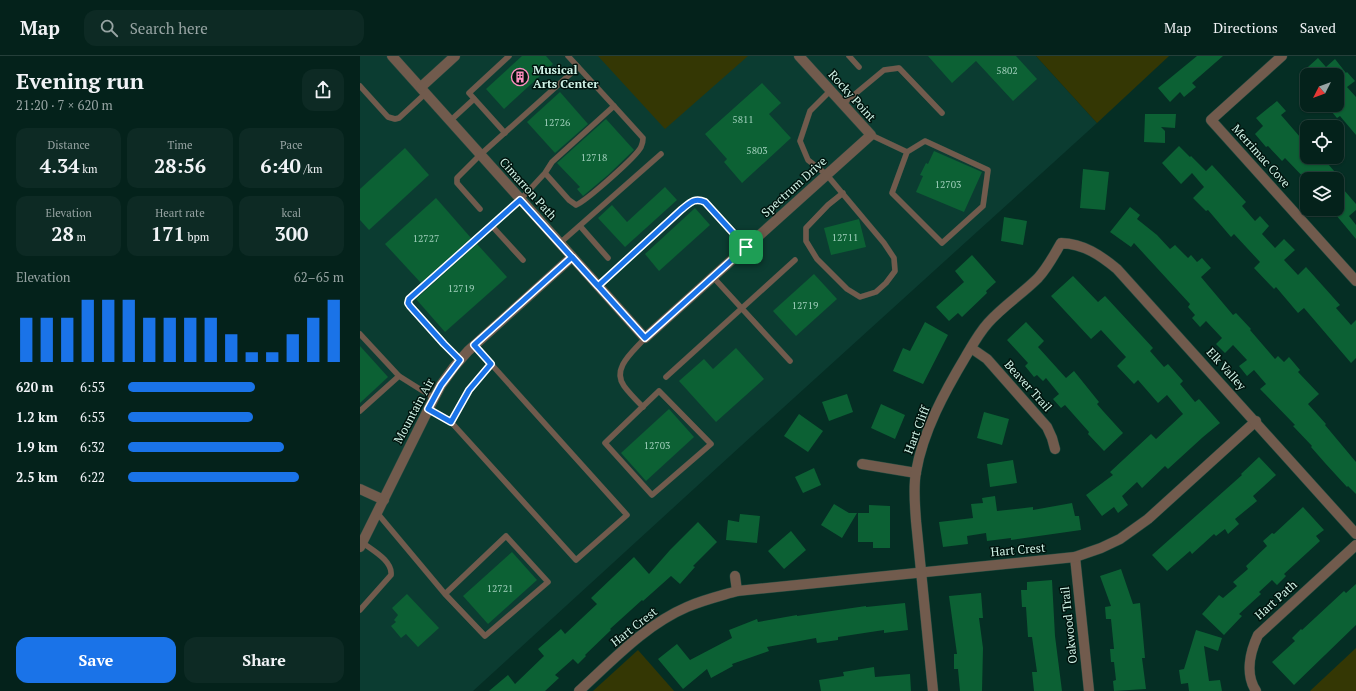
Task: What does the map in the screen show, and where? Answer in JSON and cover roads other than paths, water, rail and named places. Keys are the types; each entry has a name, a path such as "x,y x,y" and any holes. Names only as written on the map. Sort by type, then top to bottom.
{"street":[{"name":"Cimarron Path","path":"392,56 645,338"},
{"path":"424,90 455,56"},
{"name":"Rocky Point","path":"799,56 870,135"},
{"name":"Merrimac Cove","path":"1282,56 1211,120 1356,280"},
{"name":"Spectrum Drive","path":"645,338 870,135"},
{"name":"Hart Cliff","path":"934,691 914,493 916,473 922,446 938,410 979,334 989,322 1038,278 1050,264 1062,243"},
{"name":"Elk Valley","path":"1062,243 1073,243 1090,249 1103,257 1117,269 1256,421 1356,534"},
{"name":"Mountain Air","path":"361,545 378,514 441,385 460,360 474,345 572,257"},
{"name":"Beaver Trail","path":"971,348 987,359 1047,427 1055,449"},
{"name":"Hart Crest","path":"579,691 650,628 686,607 706,599 737,591 1075,557 1101,548 1120,539 1148,519 1256,421"},
{"path":"862,464 916,473"},
{"path":"360,489 384,500"},
{"name":"Hart Path","path":"1256,691 1250,673 1250,658 1252,648 1258,635 1356,545"},
{"name":"Oakwood Trail","path":"1075,557 1089,691"},
{"path":"735,576 737,591"}],"lane":[{"path":"505,133 469,93 509,56"},
{"path":"545,173 569,200 576,205 630,160 641,148 642,138 568,56"},
{"path":"849,56 860,67"},
{"path":"480,209 457,183 457,178 480,155 578,67"},
{"path":"843,104 884,70 899,68 942,113"},
{"path":"360,86 388,117 395,119 399,118 424,90"},
{"path":"830,91 810,112 800,141 808,160 827,175 843,193 884,243 894,258 895,271 886,283 876,292 860,298 847,289 817,259 806,241 806,228 828,205 843,193"},
{"path":"450,121 474,99"},
{"path":"460,360 410,306 408,303 409,299 520,200 545,173 552,162 614,106"},
{"path":"870,135 907,152"},
{"path":"925,141 988,170 983,206 942,243 892,193 907,152 925,141"},
{"path":"560,243 661,154"},
{"path":"598,286 681,210 694,200 699,199 705,202 746,247"},
{"path":"491,225 523,260"},
{"path":"580,226 608,258"},
{"path":"666,377 741,307 795,260"},
{"path":"713,277 790,360"},
{"path":"360,334 399,376 434,398"},
{"path":"643,407 623,384 619,373 622,366 645,338"},
{"path":"428,409 451,422 576,560 627,515 474,345"},
{"path":"451,422 469,390 491,364"},
{"path":"360,411 399,376"},
{"path":"659,391 711,444 652,495 605,443 643,407 659,391"},
{"path":"378,514 445,594 485,636 548,582 506,536 445,594"},
{"path":"360,610 391,574 389,564 361,545"}],"place":[{"name":"Musical Arts Center","path":"520,77"}]}
